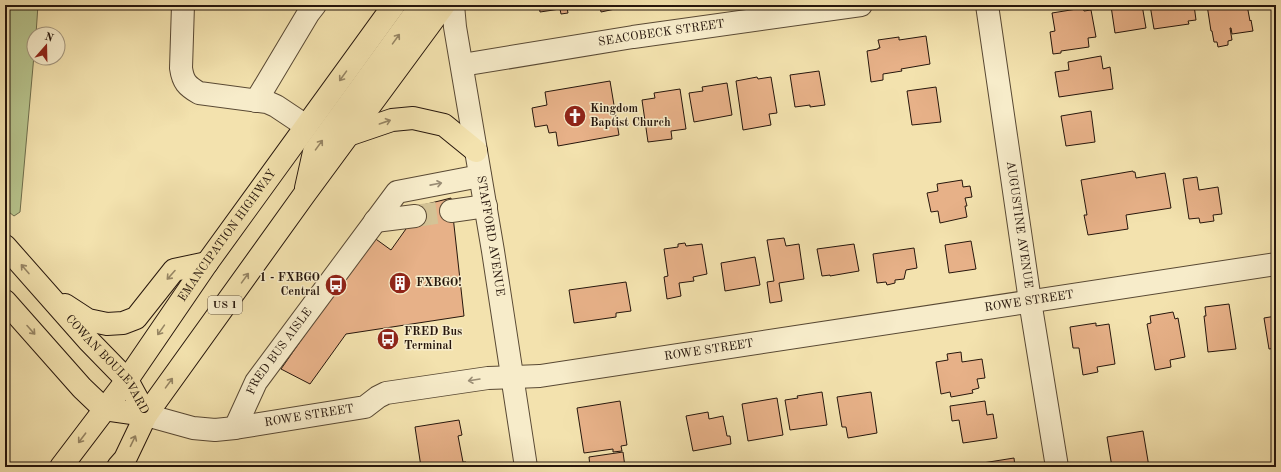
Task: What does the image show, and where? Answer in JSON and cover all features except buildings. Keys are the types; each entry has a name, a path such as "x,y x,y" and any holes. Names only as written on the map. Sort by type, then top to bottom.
{"main road":[{"name":"EMANCIPATION HIGHWAY","path":"61,467 127,380 207,263 394,5"},
{"path":"304,195 314,152 420,5"},
{"name":"US 1","path":"118,467 124,459 146,415 304,195 444,5"},
{"path":"348,135 392,120 413,118 444,125 476,151"},
{"name":"COWAN BOULEVARD","path":"5,246 88,340 127,380 146,415"},
{"path":"46,292 88,320 107,324 123,323 136,318 174,270 207,263"},
{"path":"5,301 82,388 104,410"},
{"name":"COWAN BOULEVARD","path":"104,410 146,415"}],"street":[{"path":"183,5 181,68 182,77 189,87 198,92 267,102 276,106 306,126"},
{"path":"256,101 315,5"},
{"name":"STAFFORD AVENUE","path":"453,5 455,27 486,206 526,467"},
{"name":"SEACOBECK STREET","path":"462,65 633,37 861,5"},
{"name":"AUGUSTINE AVENUE","path":"987,5 1030,301 1057,467"},
{"name":"FRED BUS AISLE","path":"235,428 256,382 398,192 480,176"},
{"path":"451,211 486,206"},
{"path":"375,221 415,216"},
{"name":"ROWE STREET","path":"146,415 193,428 215,430 235,428 365,407 378,397 386,394 488,378 540,376 1276,264"}],"green space":[{"path":"5,5 38,5 37,26 26,26 26,66 33,66 20,212 14,216 5,209"}],"tunnel":[{"path":"415,216 451,211"}],"place":[{"name":"Kingdom Baptist Church","path":"575,116"},
{"name":"FXBGO!","path":"400,283"},
{"name":"1 - FXBGO Central","path":"336,285"},
{"name":"FRED Bus Terminal","path":"388,339"}]}
